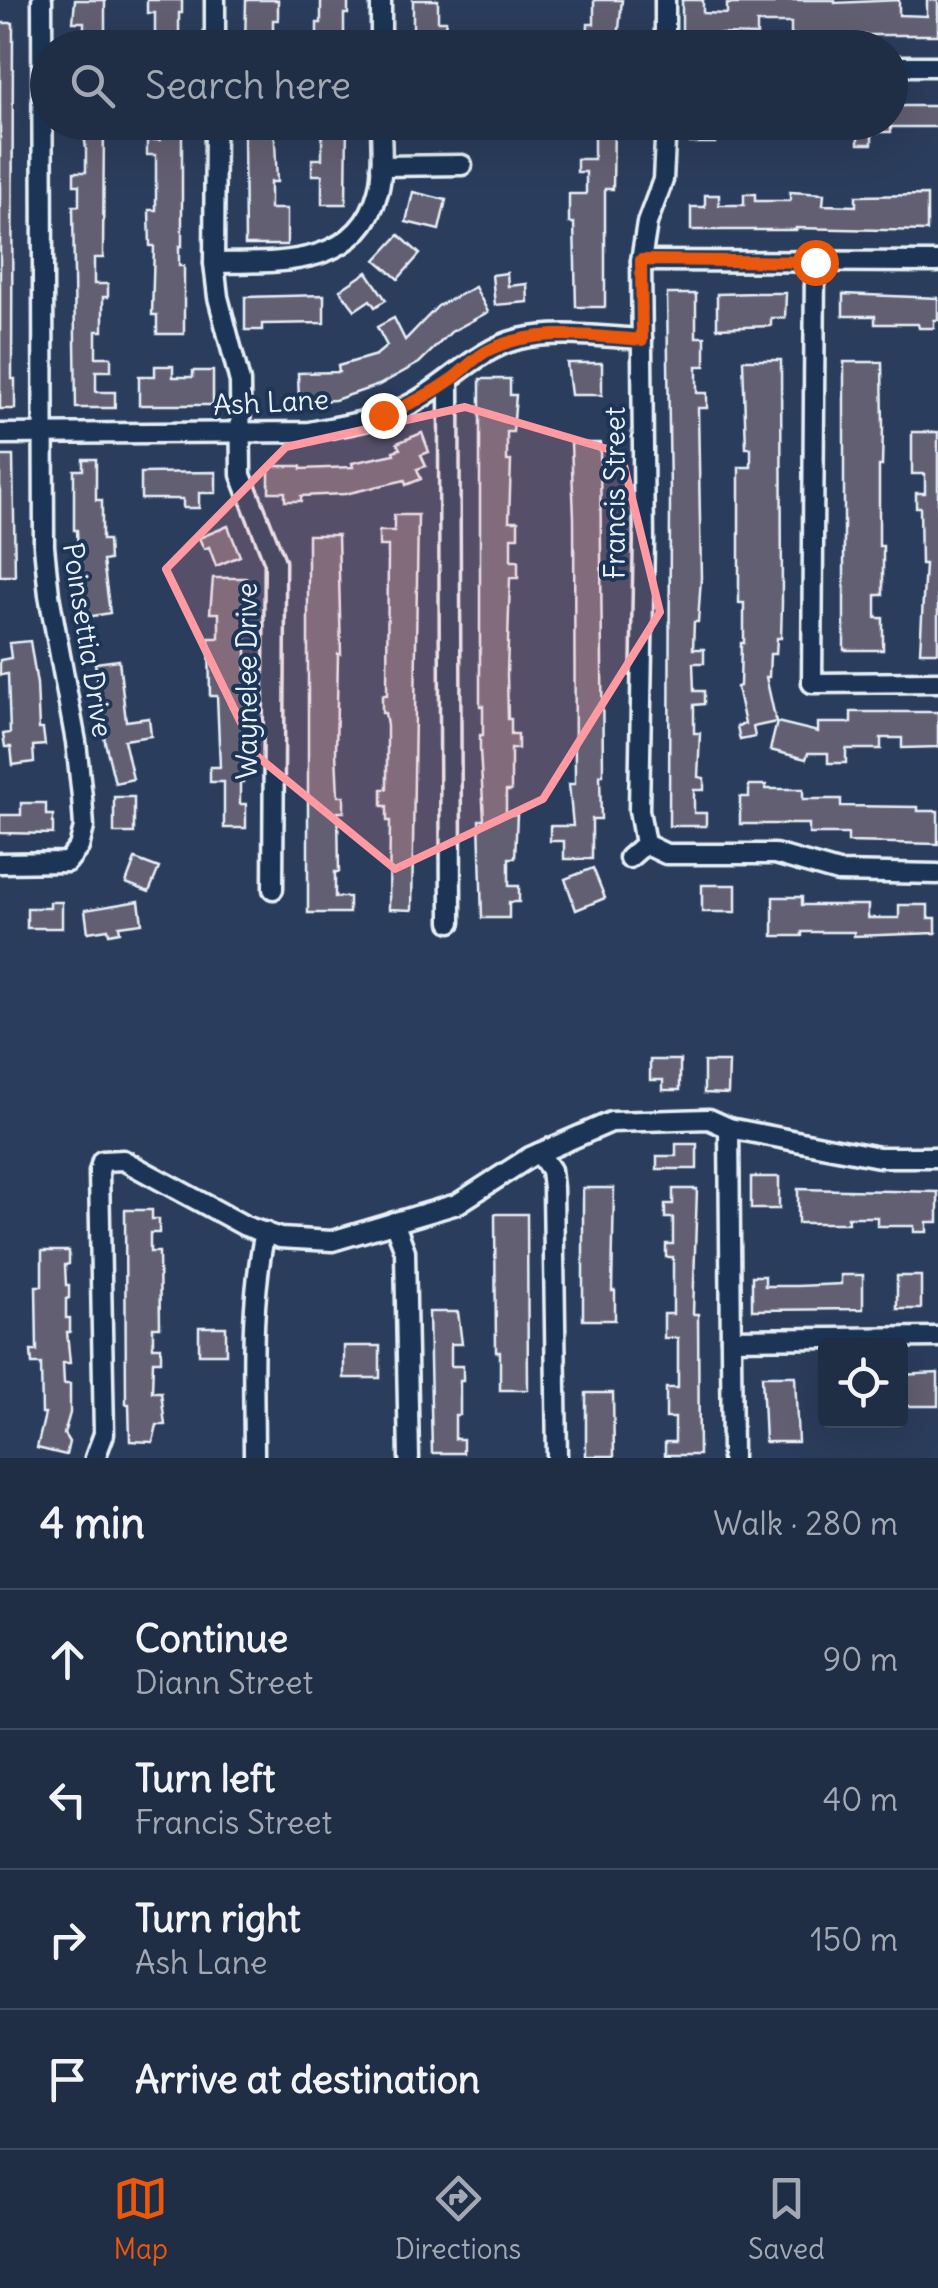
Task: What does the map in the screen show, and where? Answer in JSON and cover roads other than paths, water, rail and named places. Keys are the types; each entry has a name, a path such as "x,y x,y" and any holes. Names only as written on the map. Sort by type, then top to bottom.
{"street":[{"name":"Poinsettia Drive","path":"42,0 42,30"},
{"path":"215,0 215,30"},
{"path":"381,0 381,30"},
{"path":"665,0 666,30"},
{"path":"908,66 938,66"},
{"name":"Poinsettia Drive","path":"0,863 67,862 79,846 84,827 76,742 48,595 44,546 42,140"},
{"name":"Waynelee Drive","path":"215,140 214,263 218,297 240,382 241,475 275,562 273,889"},
{"path":"214,263 287,262 312,258 338,247 370,212 378,194 381,140"},
{"name":"Francis Street","path":"645,844 639,810 644,541 641,260 662,180 665,140"},
{"path":"381,166 462,165"},
{"path":"641,260 938,262"},
{"path":"815,262 812,683 938,682"},
{"name":"Ash Lane","path":"0,434 309,432 352,424 410,404 449,381 487,351 519,340 569,334 642,340"},
{"path":"449,381 451,922"},
{"path":"629,858 645,844 666,854 775,854 838,872 938,874"},
{"path":"95,1458 104,1434 99,1172 102,1161 123,1160 245,1226 280,1238 332,1241 457,1204 539,1153 611,1122 709,1119 729,1128 879,1157 938,1157"},
{"path":"729,1128 732,1458"},
{"path":"539,1153 551,1170 554,1188 557,1458"},
{"path":"394,1222 405,1251 409,1458"},
{"path":"254,1458 254,1320 265,1232"},
{"path":"731,1339 938,1336"}]}
